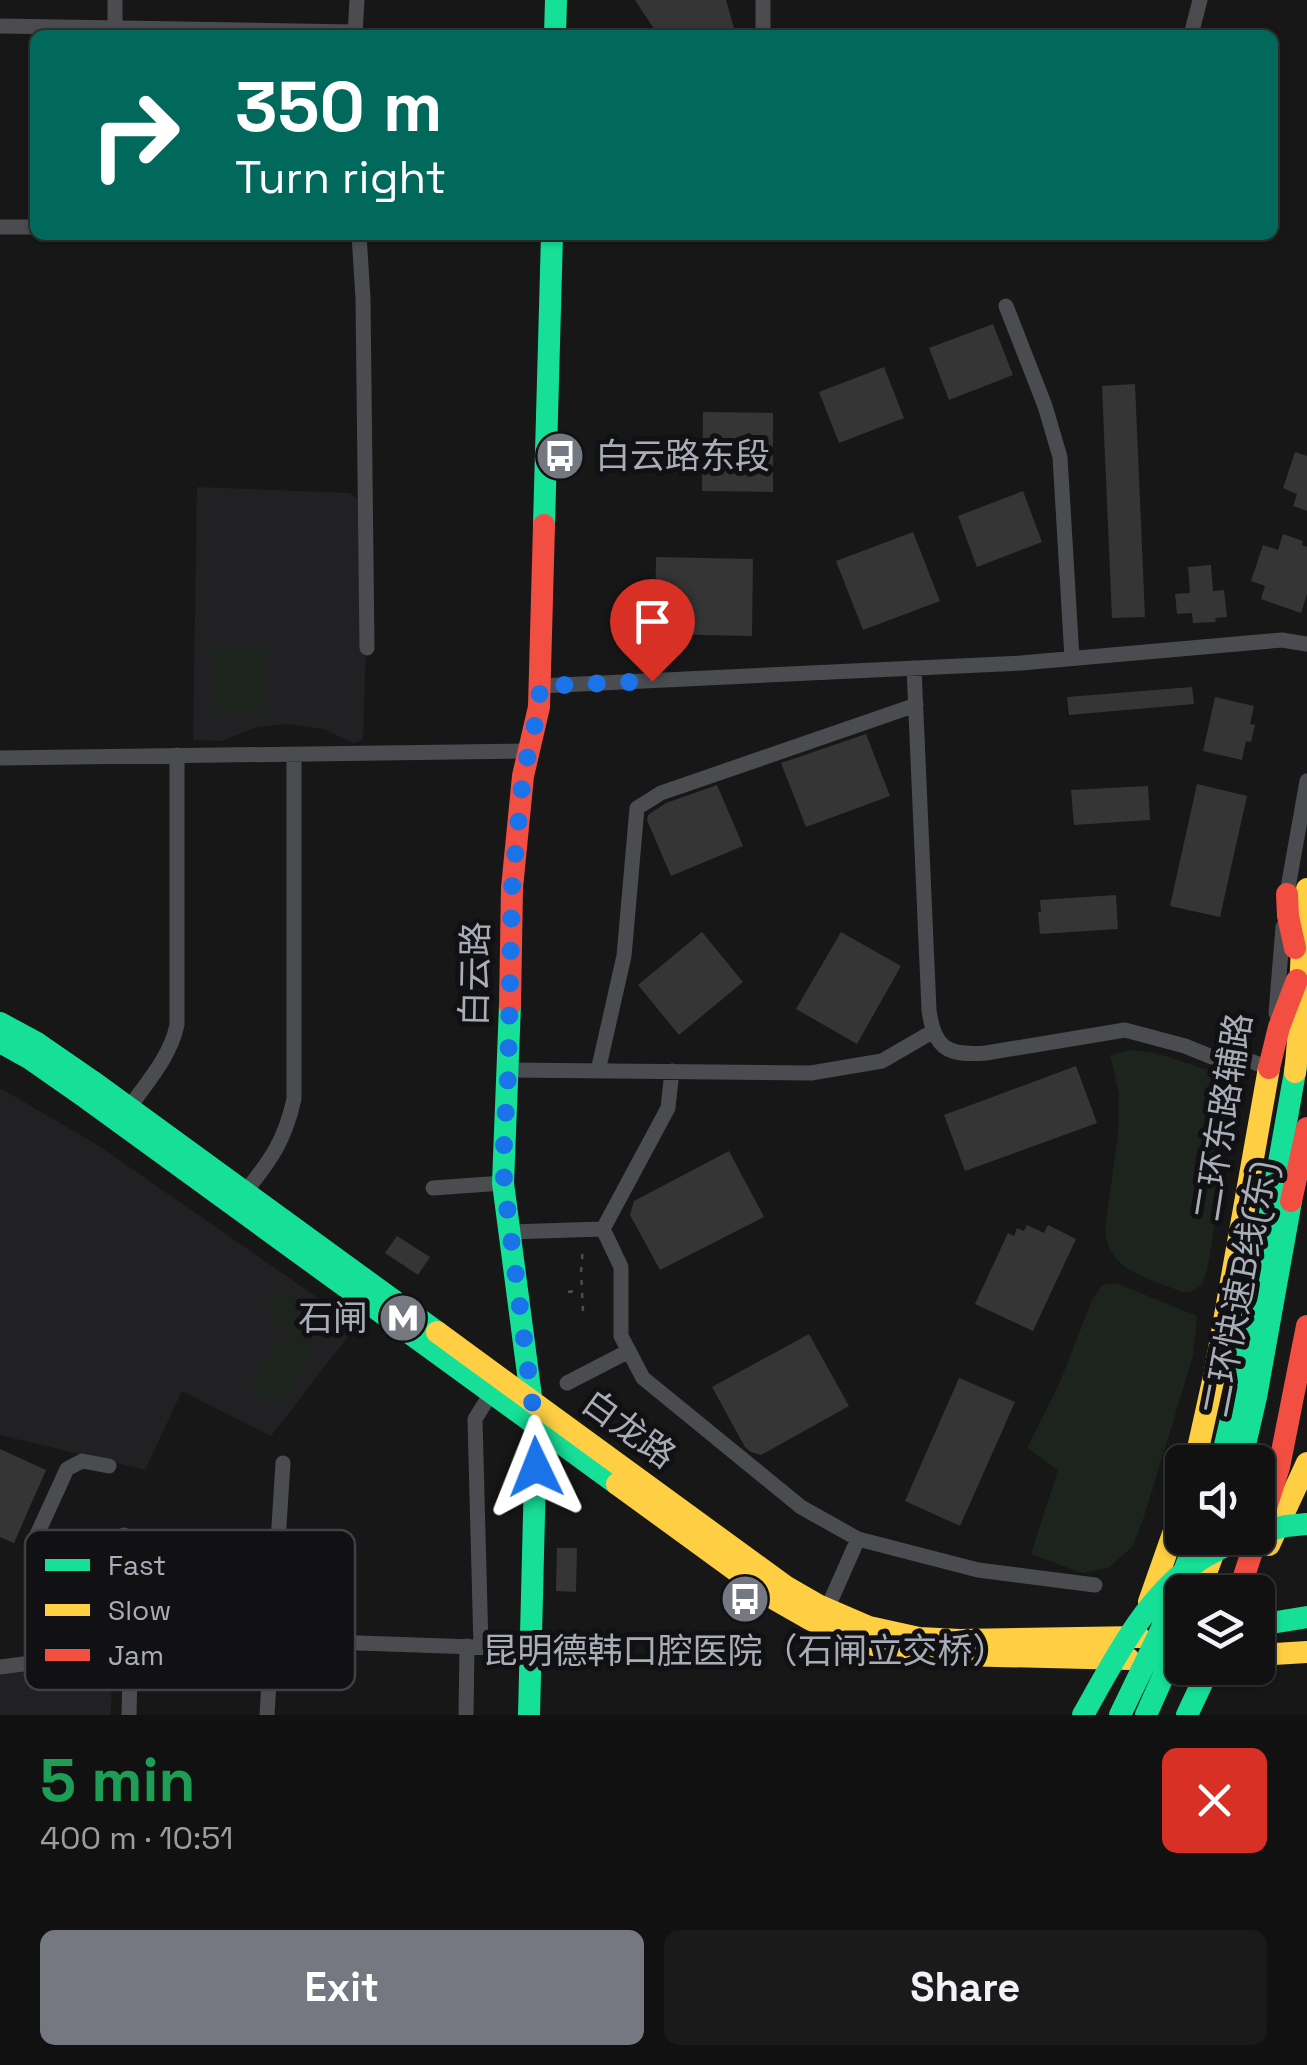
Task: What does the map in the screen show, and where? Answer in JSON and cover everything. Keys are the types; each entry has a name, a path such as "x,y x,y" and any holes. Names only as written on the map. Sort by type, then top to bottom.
{"main road":[{"path":"555,30 556,0"},
{"name":"白云路","path":"528,1715 536,1467 533,1412 504,1183 504,1139 512,888 523,776 539,707 552,240"},
{"path":"1295,1072 1304,964 1297,892"},
{"path":"1268,1068 1283,1014 1304,964"},
{"path":"1225,1445 1241,1377 1307,1006"},
{"name":"白龙路","path":"0,1024 38,1044 245,1192 776,1600 811,1620 864,1642 916,1654 1130,1648 1165,1638"},
{"name":"白龙路","path":"0,1042 82,1094 492,1392 533,1412 786,1586 828,1609 869,1626 919,1638 1130,1648 1165,1655"},
{"name":"二环东路辅路","path":"1199,1445 1268,1068"},
{"name":"二环快速B线(东)","path":"1245,1445 1307,1125"},
{"path":"1275,1474 1307,1313"},
{"path":"1246,1575 1279,1467 1307,1326"},
{"path":"1250,1575 1307,1463"},
{"path":"1275,1532 1307,1524"},
{"path":"1098,1715 1167,1555"},
{"path":"1120,1715 1161,1630 1190,1555"},
{"path":"1083,1715 1122,1648 1153,1605 1183,1572 1212,1555"},
{"path":"1275,1622 1307,1617"},
{"path":"1275,1654 1307,1652"},
{"path":"1144,1715 1165,1670"},
{"path":"1188,1715 1201,1685"}],"street":[{"path":"115,0 115,30"},
{"path":"355,30 358,0"},
{"path":"763,0 763,30"},
{"path":"1192,30 1200,0"},
{"path":"0,26 92,30"},
{"path":"0,227 30,227"},
{"path":"359,240 367,648"},
{"path":"1006,306 1046,406 1060,457 1072,658"},
{"path":"540,686 914,668 1282,640 1307,644"},
{"path":"914,668 928,991 932,1032 945,1049 965,1055 986,1054 1125,1030 1212,1057 1245,1059 1268,1068"},
{"path":"598,1071 624,956 637,808 662,793 916,705"},
{"path":"0,758 529,751"},
{"path":"245,1192 282,1141 294,1100 294,754"},
{"path":"129,1108 166,1058 176,1024 177,755"},
{"name":"二环东路辅路","path":"1268,1068 1297,892 1307,781"},
{"path":"508,1070 811,1073 882,1061 932,1032"},
{"path":"603,1229 668,1108 672,1071"},
{"path":"433,1188 504,1183"},
{"path":"509,1232 603,1229"},
{"path":"603,1229 621,1267 620,1336 643,1378 801,1507 858,1539 978,1570 1095,1585"},
{"path":"568,1382 629,1351"},
{"path":"466,1715 474,1646 475,1419 492,1392"},
{"path":"38,1530 67,1468 82,1460 109,1466"},
{"path":"278,1530 282,1463"},
{"path":"828,1609 858,1539"},
{"path":"355,1642 530,1649"},
{"path":"0,1667 25,1663"},
{"path":"129,1690 129,1715"},
{"path":"267,1715 269,1690"}],"path":[{"path":"583,1310 585,1230"},
{"path":"568,1292 582,1290"}],"shaded area":[{"path":"197,487 350,493 370,511 363,740 353,743 324,729 287,724 257,727 222,741 193,740"},
{"path":"265,648 266,713 213,714 212,649"},
{"path":"1130,1050 1226,1072 1239,1079 1207,1270 1202,1285 1190,1292 1133,1272 1122,1265 1108,1245 1105,1231 1118,1134 1119,1094 1110,1055"},
{"path":"0,1088 99,1146 357,1325 271,1436 182,1391 145,1470 0,1435"},
{"path":"1116,1283 1197,1316 1193,1356 1132,1547 1108,1568 1082,1573 1031,1554 1058,1470 1027,1448 1102,1285"},
{"path":"281,1291 320,1320 304,1341 266,1312"},
{"path":"288,1332 316,1354 277,1406 248,1384"},
{"path":"25,1672 25,1690 111,1690 111,1715 0,1715 0,1675"}],"building":[{"path":"635,0 726,0 735,30 655,30"},
{"path":"993,324 1013,375 949,400 929,348"},
{"path":"884,367 904,418 839,443 819,392"},
{"path":"1135,384 1145,617 1112,618 1102,386"},
{"path":"703,412 773,413 773,492 702,491"},
{"path":"1295,452 1307,456 1307,511 1293,506 1297,494 1283,488"},
{"path":"1023,491 1042,542 977,567 958,516"},
{"path":"913,532 940,601 863,630 836,561"},
{"path":"1283,534 1303,541 1302,545 1307,547 1307,594 1301,613 1261,599 1265,586 1251,581 1263,545 1278,550"},
{"path":"656,557 753,559 752,636 655,634"},
{"path":"1211,565 1213,591 1224,590 1227,617 1215,618 1216,622 1193,623 1192,613 1177,614 1175,594 1190,593 1188,567"},
{"path":"1192,687 1194,704 1069,715 1067,697"},
{"path":"1215,697 1254,706 1250,724 1255,725 1242,760 1203,751"},
{"path":"866,734 890,796 806,827 781,763"},
{"path":"1197,784 1247,796 1220,917 1170,906"},
{"path":"717,785 743,846 671,876 648,815 666,803"},
{"path":"1148,786 1150,820 1074,825 1071,790"},
{"path":"1116,895 1118,929 1040,934 1040,900"},
{"path":"702,932 743,982 679,1035 638,985"},
{"path":"841,932 901,966 857,1044 796,1009"},
{"path":"1076,1066 1097,1123 965,1171 944,1115"},
{"path":"729,1151 764,1217 660,1270 630,1215 634,1201"},
{"path":"1027,1225 1044,1233 1048,1225 1076,1239 1033,1331 975,1304 1008,1233 1014,1236 1017,1228 1024,1231"},
{"path":"397,1236 430,1257 418,1275 385,1253"},
{"path":"809,1334 849,1406 761,1455 751,1452 712,1387"},
{"path":"959,1378 1015,1402 960,1526 905,1501"},
{"path":"0,1449 46,1470 14,1543 0,1537"},
{"path":"557,1548 577,1548 576,1592 556,1591"}],"traffic: fast":[{"path":"555,30 556,0"},
{"path":"544,525 552,240"},
{"path":"510,1005 503,1183 536,1435 529,1715"},
{"path":"0,1023 92,1081 437,1332"},
{"path":"0,1042 82,1095 617,1484"},
{"path":"1225,1445 1241,1377 1298,1055"},
{"path":"1245,1445 1291,1201"},
{"path":"1275,1529 1307,1524"},
{"path":"1120,1715 1161,1630 1190,1555"},
{"path":"1083,1715 1144,1614 1176,1579 1209,1555"},
{"path":"1275,1622 1307,1617"},
{"path":"1146,1715 1165,1672"},
{"path":"1187,1715 1201,1685"}],"traffic: slow":[{"path":"1295,1072 1307,889"},
{"path":"1199,1445 1269,1068"},
{"path":"437,1332 785,1586 818,1605 869,1627 919,1638 1139,1637"},
{"path":"1275,1532 1307,1463"},
{"path":"617,1484 776,1600 864,1643 916,1654 1129,1659"},
{"path":"1149,1602 1166,1555"},
{"path":"1205,1575 1213,1555"},
{"path":"1275,1654 1307,1652"}],"traffic: jam":[{"path":"510,1005 512,888 523,776 539,707 544,525"},
{"path":"1287,894 1295,948"},
{"path":"1269,1068 1297,980"},
{"path":"1291,1201 1307,1128"},
{"path":"1244,1575 1279,1467 1307,1326"}],"place":[{"name":"白云路东段","path":"560,456"},
{"name":"石闸","path":"403,1318"},
{"name":"昆明德韩口腔医院（石闸立交桥）","path":"745,1599"}],"route":[{"path":"536,1467 536,1436 504,1183 512,888 523,776 540,686 652,681"}]}
